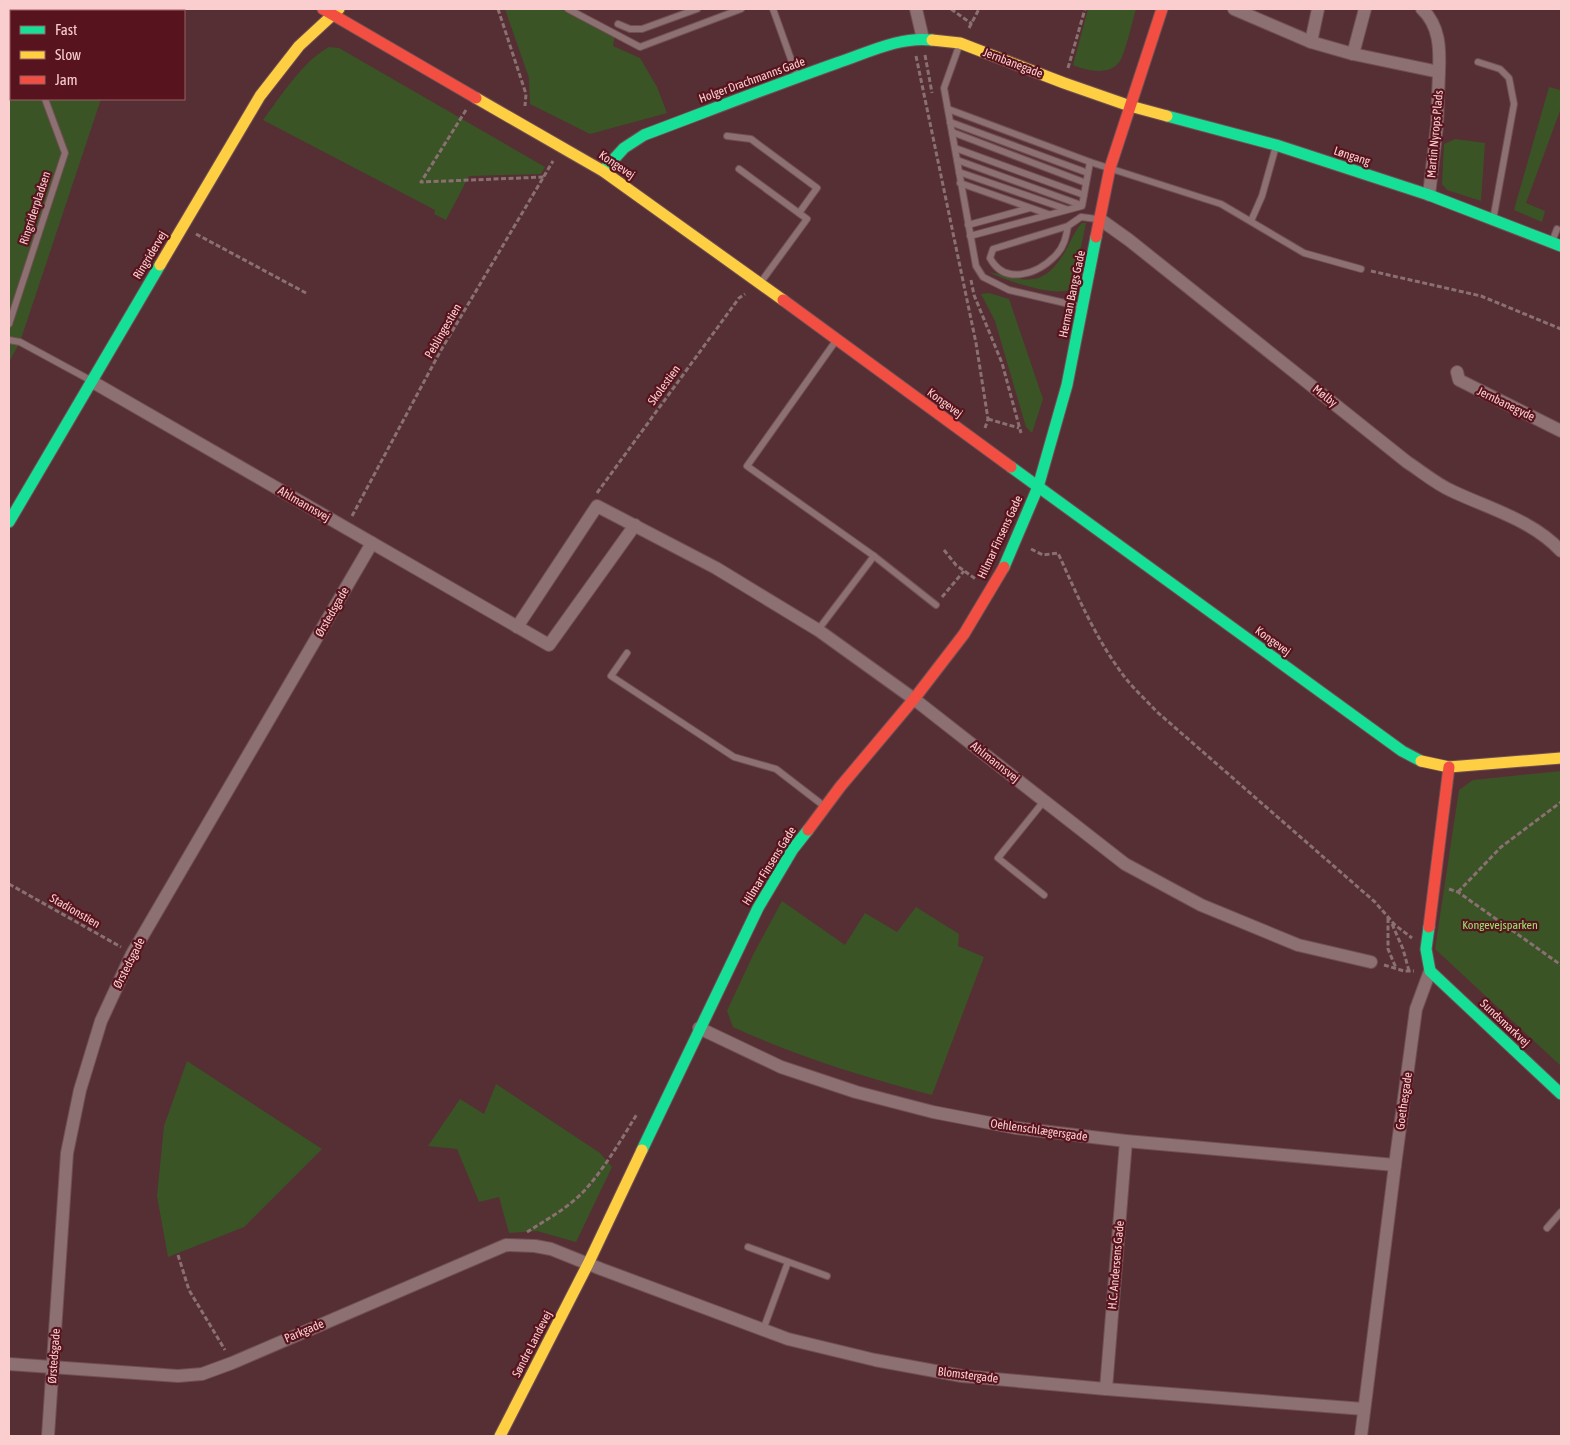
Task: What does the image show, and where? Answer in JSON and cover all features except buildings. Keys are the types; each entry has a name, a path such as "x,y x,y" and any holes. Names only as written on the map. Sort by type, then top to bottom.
{"street":[{"path":"916,9 923,39"},
{"path":"1130,106 1162,9"},
{"name":"Martin Nyrops Plads","path":"1234,9 1312,42 1353,54 1439,72"},
{"path":"1312,42 1318,9"},
{"path":"1353,54 1366,9"},
{"name":"Martin Nyrops Plads","path":"1422,9 1430,16 1437,32 1440,48 1437,124 1429,195"},
{"name":"Kongevej","path":"331,11 603,171 760,283 1402,751 1424,762 1448,767 1561,758"},
{"name":"Ringridervej","path":"9,522 260,96 299,46 331,11"},
{"name":"Holger Drachmanns Gade","path":"603,171 624,148 644,135 895,44 923,39"},
{"name":"Jernbanegade","path":"923,39 960,43 1130,106"},
{"name":"Løngang","path":"1130,106 1276,145 1429,195 1492,221 1556,244"},
{"name":"Herman Bangs Gade","path":"1038,487 1067,385 1110,168 1130,106"},
{"name":"Mølby","path":"1101,220 1137,246 1407,462 1450,491 1521,521 1550,538 1561,550"},
{"name":"Jernbanegyde","path":"1457,372 1459,380 1561,431"},
{"name":"Ahlmannsvej","path":"91,381 549,645 635,525"},
{"name":"Hilmar Finsens Gade","path":"588,1264 699,1028 758,908 793,849 964,634 1003,570 1038,487"},
{"path":"518,627 597,506"},
{"name":"Ahlmannsvej","path":"597,506 716,568 818,630 914,699 1125,864 1201,906 1298,946 1371,962"},
{"name":"Ørstedsgade","path":"48,1436 67,1152 80,1090 101,1021 132,954 372,543"},
{"path":"1430,972 1426,949 1448,767"},
{"name":"Sundsmarkvej","path":"1430,972 1561,1094"},
{"name":"Goethesgade","path":"1361,1436 1394,1165 1416,1009 1430,972"},
{"name":"Oehlenschlægersgade","path":"699,1028 781,1067 856,1092 925,1110 1016,1128 1126,1141 1394,1165"},
{"name":"H.C. Andersens Gade","path":"1106,1389 1126,1141"},
{"name":"Parkgade","path":"9,1364 178,1376 202,1374 232,1363 506,1244 551,1249 588,1264"},
{"name":"Blomstergade","path":"588,1264 788,1340 875,1360 952,1374 1106,1389 1364,1409"},
{"name":"Søndre Landevej","path":"500,1436 588,1264"}],"lane":[{"path":"568,9 640,46 741,9"},
{"path":"618,24 630,29 642,29 697,9"},
{"path":"773,9 797,78"},
{"path":"960,43 944,88 976,266 983,278 1009,290 1083,307"},
{"path":"1478,62 1500,69 1509,78 1514,104 1492,221"},
{"name":"Ringriderpladsen","path":"9,324 65,153 45,100"},
{"path":"948,109 1090,162 1221,204 1304,253 1361,269"},
{"path":"950,122 1088,173"},
{"path":"952,132 1086,183"},
{"path":"727,136 751,139 817,188 799,213"},
{"path":"1251,221 1262,196 1276,145"},
{"path":"955,148 1084,194"},
{"path":"956,160 1082,206"},
{"path":"1082,206 1090,162"},
{"path":"739,169 807,219 760,283"},
{"path":"959,172 1067,210"},
{"path":"960,183 1049,214"},
{"path":"970,236 1082,206"},
{"path":"968,225 1031,208"},
{"path":"1068,226 1064,242 1057,255 1036,271 1019,275 1004,272 994,265 990,258 993,249 1068,226 1081,217 1101,220"},
{"path":"1556,244 1557,229"},
{"path":"9,340 20,342 91,381"},
{"path":"836,340 747,466 874,556 936,605"},
{"path":"818,630 874,556"},
{"path":"627,653 611,676 734,757 776,769 825,807"},
{"path":"1044,801 998,858 1044,895"},
{"path":"1547,1228 1561,1212"},
{"path":"748,1247 827,1276"},
{"path":"763,1330 788,1262"}],"path":[{"path":"498,9 526,94 524,124"},
{"path":"951,9 972,24"},
{"path":"960,43 979,9"},
{"path":"1064,83 1085,9"},
{"path":"915,52 976,343 988,419 980,445"},
{"path":"475,97 421,182 545,177"},
{"name":"Peblingestien","path":"346,528 441,350 545,177 561,146"},
{"path":"183,227 306,293"},
{"path":"1361,269 1481,296 1561,329"},
{"path":"970,279 974,295 1002,363 1021,433"},
{"name":"Skolestien","path":"597,506 597,491 739,298 760,283"},
{"path":"988,419 1019,428"},
{"path":"1030,548 1043,555 1058,553 1094,630 1127,680 1156,711 1375,902 1389,919 1426,949"},
{"path":"944,550 956,565 990,590"},
{"path":"936,605 964,571"},
{"path":"1561,802 1501,847 1458,892 1561,965"},
{"name":"Stadionstien","path":"9,884 132,954"},
{"path":"1389,919 1388,949 1396,969"},
{"path":"1389,919 1403,950 1409,970"},
{"path":"1371,962 1396,969 1430,972"},
{"path":"506,1244 552,1217 583,1192 612,1154 639,1112"},
{"path":"178,1255 189,1290 232,1363"}],"green space":[{"path":"505,9 562,9 615,34 613,46 640,58 657,87 667,113 590,134 530,104 529,78"},
{"path":"1088,9 1136,9 1122,57 1116,66 1110,69 1098,71 1073,65"},
{"path":"9,13 10,100 101,100 20,342 9,362"},
{"path":"329,47 339,48 545,167 541,174 469,176 446,220 434,214 435,210 263,120 301,70 319,53"},
{"path":"1549,87 1560,90 1561,87 1561,108 1526,203 1545,211 1542,222 1514,210"},
{"path":"1455,139 1485,143 1481,201 1447,190 1442,184 1444,144"},
{"path":"1082,223 1086,223 1073,285 1070,289 1056,291 1037,288 1005,279 989,272 1024,279 1034,279 1042,276 1058,263"},
{"path":"989,293 1009,299 1043,399 1032,433 1026,427 995,321 981,294"},
{"name":"Kongevejsparken","path":"1561,771 1561,1066 1435,949 1459,790 1473,780"},
{"path":"782,901 845,945 865,913 897,932 916,907 959,934 958,946 984,957 932,1095 831,1065 757,1038 733,1027 727,1011 754,953"},
{"path":"187,1061 322,1149 244,1227 168,1257 157,1196 164,1126"},
{"path":"496,1084 600,1153 612,1167 576,1242 537,1231 509,1233 499,1197 479,1202 457,1149 428,1146 460,1099 484,1114"}],"traffic: fast":[{"path":"603,171 624,148 644,135 884,46 908,40 932,40"},
{"path":"1167,116 1276,145 1429,195 1561,246"},
{"path":"1004,567 1038,487 1067,385 1096,237"},
{"path":"9,522 160,265"},
{"path":"1011,467 1402,751 1421,761"},
{"path":"642,1150 758,908 793,849 808,830"},
{"path":"1429,927 1426,949 1430,971 1561,1094"}],"traffic: slow":[{"path":"160,265 260,96 299,46 339,9"},
{"path":"932,40 960,43 1064,83 1130,106 1167,116"},
{"path":"476,98 603,171 783,300"},
{"path":"1421,761 1449,767 1561,758"},
{"path":"500,1436 588,1264 642,1150"}],"traffic: jam":[{"path":"323,9 476,98"},
{"path":"1096,237 1110,168 1162,9"},
{"path":"783,300 1011,467"},
{"path":"808,830 840,787 914,699 964,634 1004,567"},
{"path":"1429,927 1449,767"}]}
